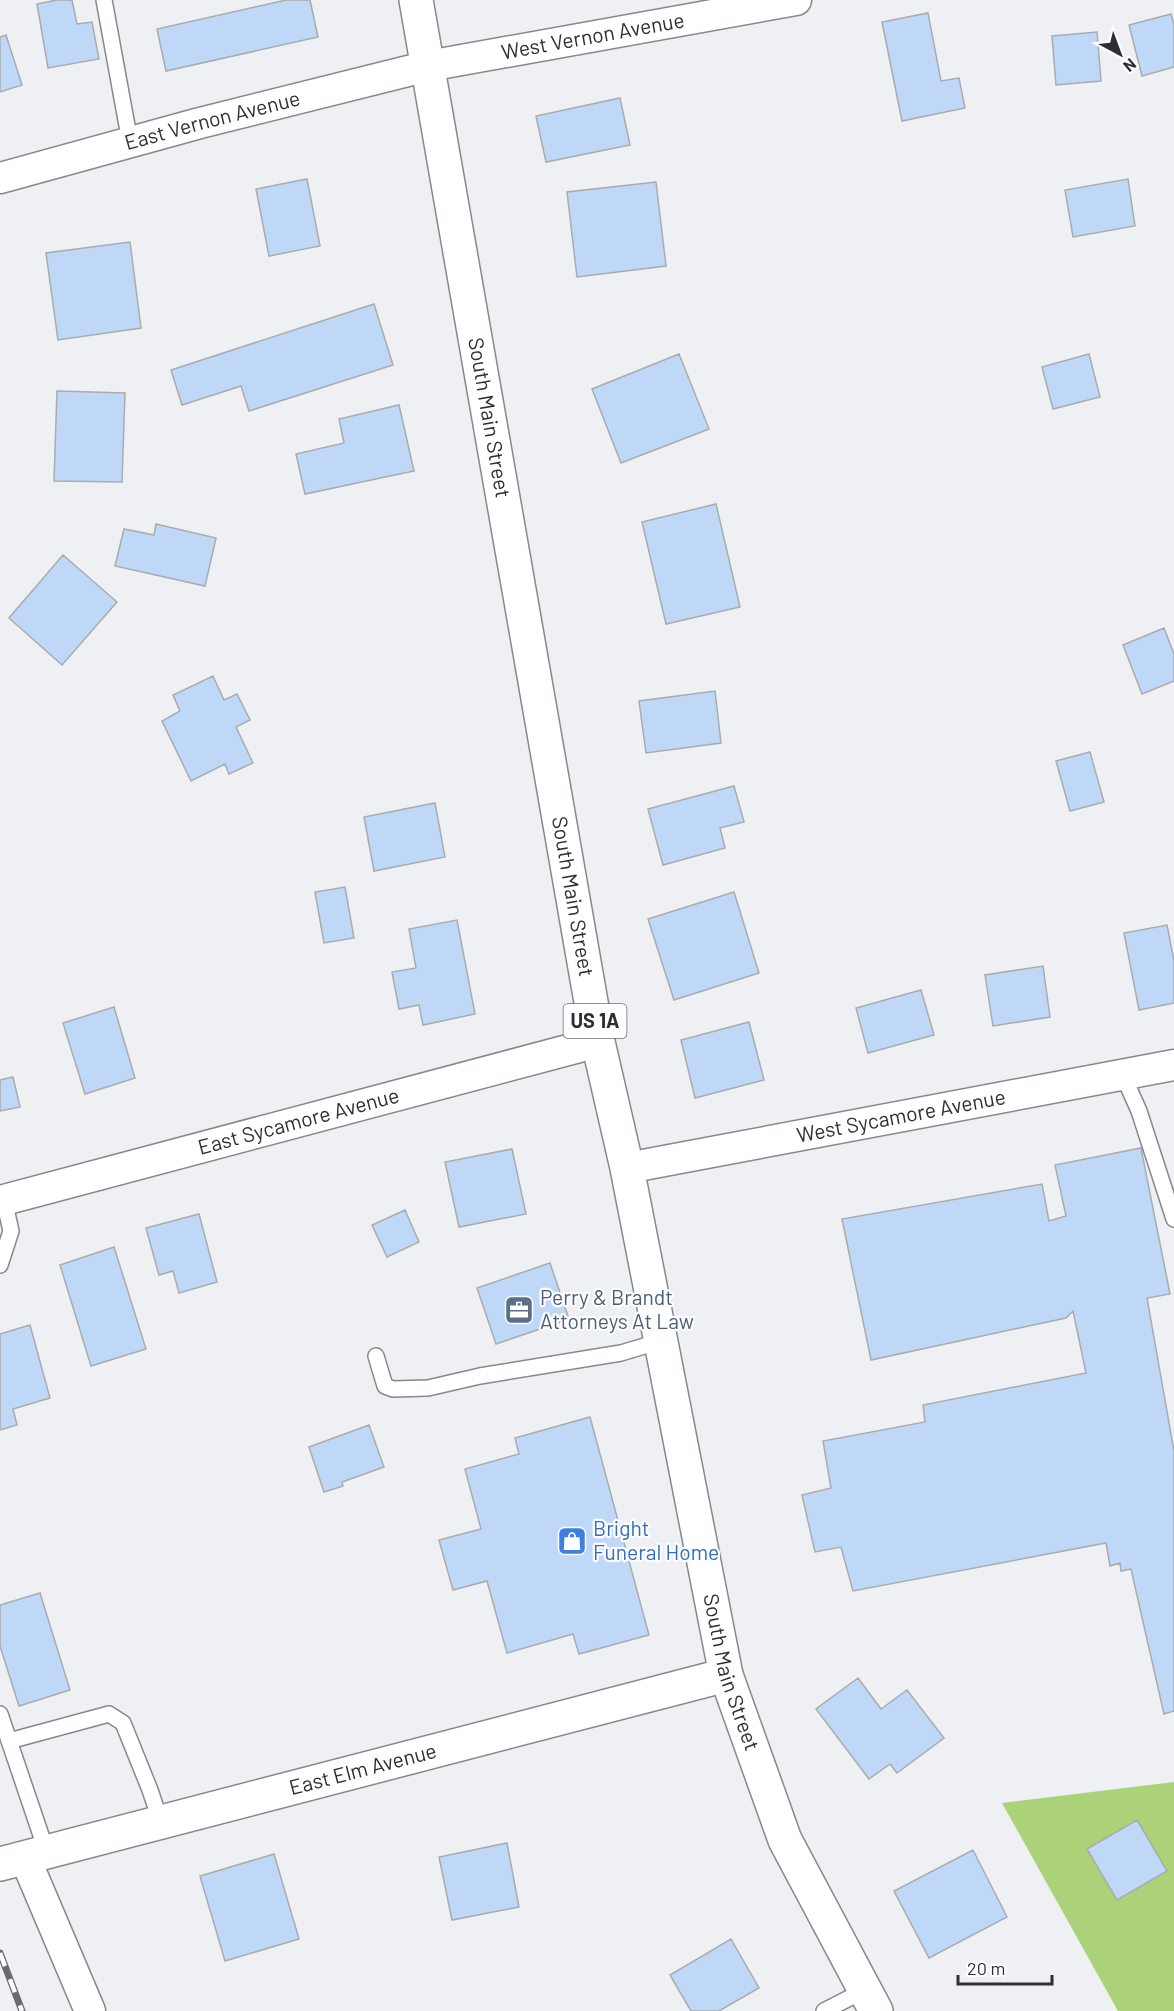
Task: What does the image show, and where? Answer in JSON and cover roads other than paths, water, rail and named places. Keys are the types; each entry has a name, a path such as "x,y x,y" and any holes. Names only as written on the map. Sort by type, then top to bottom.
{"main road":[{"name":"South Main Street","path":"416,0 598,1042 627,1168 726,1675 785,1840 870,2001"},
{"name":"East Elm Avenue","path":"24,1858 726,1675"}],"street":[{"name":"West Vernon Avenue","path":"428,66 796,0"},
{"name":"East Vernon Avenue","path":"0,178 130,142 428,66"},
{"name":"East Sycamore Avenue","path":"2,1200 598,1042"},
{"name":"West Sycamore Avenue","path":"627,1168 1174,1065"},
{"path":"24,1858 90,2011"}],"lane":[{"path":"104,0 130,142"},
{"path":"1123,1075 1139,1111 1174,1220"},
{"path":"0,1265 11,1231 2,1200"},
{"path":"376,1356 385,1386 393,1389 428,1388 480,1376 621,1353 661,1341"},
{"path":"0,1714 9,1741 24,1858"},
{"path":"9,1741 110,1714 123,1723 161,1823"},
{"path":"824,2011 870,2001"}],"railway":[{"path":"0,1953 22,2011"}],"place":[{"name":"Perry & Brandt Attorneys At Law","path":"519,1310"},
{"name":"Bright Funeral Home","path":"572,1541"}]}
